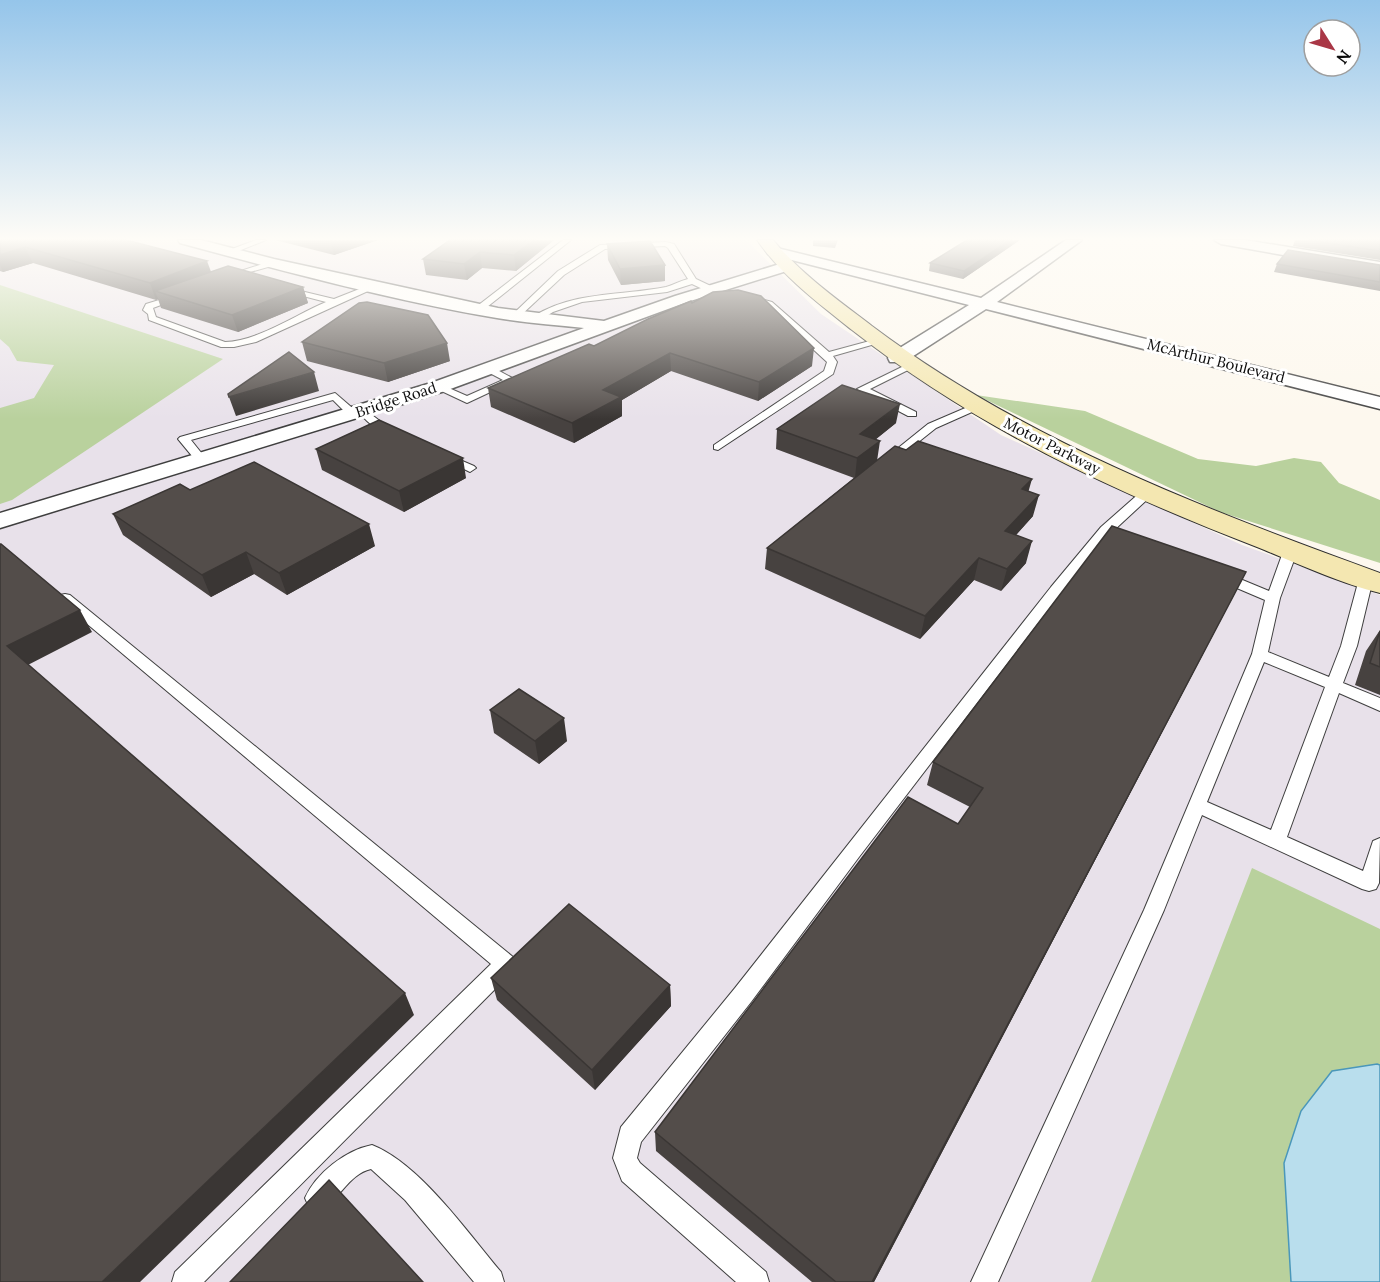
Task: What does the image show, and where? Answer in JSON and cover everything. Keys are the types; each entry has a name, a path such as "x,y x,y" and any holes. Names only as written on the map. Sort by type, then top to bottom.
{"main road":[{"name":"Motor Parkway","path":"829,300 877,342 904,362 977,406 1072,458 1147,493 1290,552 1373,581"}],"street":[{"path":"438,300 610,331"},
{"name":"Bridge Road","path":"0,520 438,387 488,368 610,331 688,300"},
{"name":"McArthur Boulevard","path":"977,300 1380,403"},
{"path":"904,362 989,300"}],"lane":[{"path":"166,300 146,308 152,313 152,318 224,345 248,342 340,300"},
{"path":"326,300 334,302"},
{"path":"479,309 490,300"},
{"path":"516,315 532,300"},
{"path":"537,318 549,309 588,300"},
{"path":"718,447 828,372 832,362 769,304 747,300"},
{"path":"827,355 877,342"},
{"path":"904,362 862,389 912,414"},
{"path":"882,466 932,426 977,406"},
{"path":"358,412 381,427 401,436"},
{"path":"430,450 470,468"},
{"path":"756,1282 631,1172 625,1158 630,1136 743,995 1013,645 1147,493"},
{"path":"984,1282 1154,910 1260,654 1273,598 1290,552"},
{"path":"1210,572 1273,598"},
{"path":"1276,842 1373,581"},
{"path":"51,586 506,964 185,1282"},
{"path":"1260,654 1380,705"},
{"path":"1197,805 1369,883 1380,846"},
{"path":"302,1215 349,1169 365,1159 379,1158 390,1166 422,1201 491,1282"}],"shaded area":[{"path":"0,300 807,300 821,314 1001,435 1242,545 1380,595 1380,1282 0,1282"}],"green space":[{"path":"0,300 45,300 223,359 12,500 0,504 0,408 34,398 54,365 17,361 9,347 0,339"},
{"path":"976,395 1085,411 1198,459 1256,466 1294,458 1321,462 1339,483 1380,500 1380,563 1220,512"},
{"path":"1252,868 1380,929 1380,1282 1091,1282"}],"water":[{"path":"1380,1065 1380,1282 1291,1282 1284,1163 1301,1111 1332,1071"}],"building":[{"path":"183,300 270,300 232,315"},
{"path":"698,300 765,300 814,348 759,382 670,353 603,390 621,397 572,423 488,388 589,344 594,346 691,301 692,303"},
{"path":"367,302 428,315 447,343 384,363 302,342 359,303"},
{"path":"289,352 314,372 229,397 228,394"},
{"path":"842,385 900,404 860,434 880,441 857,458 777,429"},
{"path":"379,420 463,458 399,491 316,449"},
{"path":"918,441 1032,479 1022,489 1039,495 1005,531 1032,541 1007,569 979,558 925,616 767,548 895,446 906,450"},
{"path":"254,462 369,524 279,573 246,552 202,575 113,514 180,484 190,490"},
{"path":"1112,526 1246,572 872,1282 836,1282 655,1132 908,797 958,824 983,788 933,762"},
{"path":"0,544 80,610 7,646 405,993 102,1282 0,1282"},
{"path":"1380,631 1380,667 1370,663"},
{"path":"519,689 564,718 535,741 490,710"},
{"path":"569,904 670,985 592,1070 491,978"},
{"path":"329,1180 423,1282 230,1282"}]}
